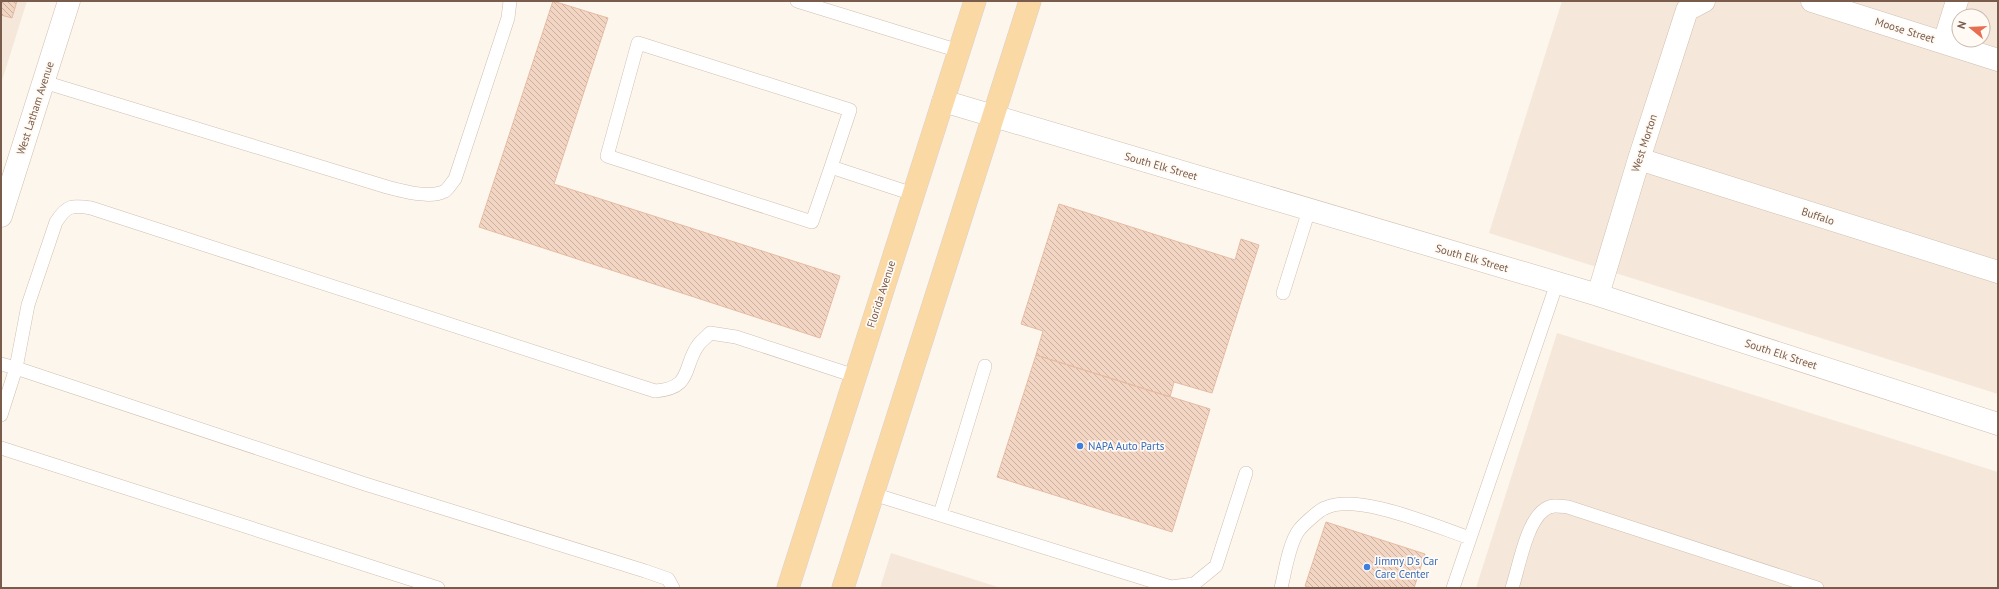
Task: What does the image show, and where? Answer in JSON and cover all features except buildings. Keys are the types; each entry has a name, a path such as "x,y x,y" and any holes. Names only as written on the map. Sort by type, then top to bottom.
{"main road":[{"name":"Florida Avenue","path":"788,588 975,1"},
{"path":"843,588 1030,1"}],"street":[{"name":"West Latham Avenue","path":"1,216 70,1"},
{"name":"West Morton","path":"1598,295 1639,159 1687,10 1704,1"},
{"name":"Moose Street","path":"1812,1 1998,60"},
{"path":"1944,42 1957,1"},
{"name":"South Elk Street","path":"943,101 1556,282 1998,424"},
{"name":"Buffalo","path":"1639,159 1998,272"}],"lane":[{"path":"44,82 414,194 429,194 445,191 455,179 508,18 510,1"},
{"path":"797,1 959,51"},
{"path":"638,43 850,110 831,167 812,222 607,156 638,43"},
{"path":"831,167 913,194"},
{"path":"1,415 16,368 28,305 56,222 64,210 75,206 91,208 655,391 668,390 684,378 698,345 710,333 736,337 856,376"},
{"path":"1283,293 1309,210"},
{"path":"1453,588 1556,282"},
{"path":"1,364 365,484 645,571 668,579 673,588"},
{"path":"940,514 985,366"},
{"path":"1,448 438,588"},
{"path":"873,494 1170,587 1194,584 1216,566 1246,473"},
{"path":"1281,588 1287,559 1299,530 1325,508 1348,503 1384,509 1470,538"},
{"path":"1512,588 1535,521 1545,509 1552,506 1560,506 1568,507 1817,588"}],"shaded area":[{"path":"1,1 27,1 1,84"},
{"path":"1562,1 1998,1 1998,394 1489,233"},
{"path":"1557,333 1998,472 1998,588 1476,588"},
{"path":"891,553 1001,588 880,588"}],"place":[{"name":"NAPA Auto Parts","path":"1080,446"},
{"name":"Jimmy D's Car Care Center","path":"1367,567"}]}
